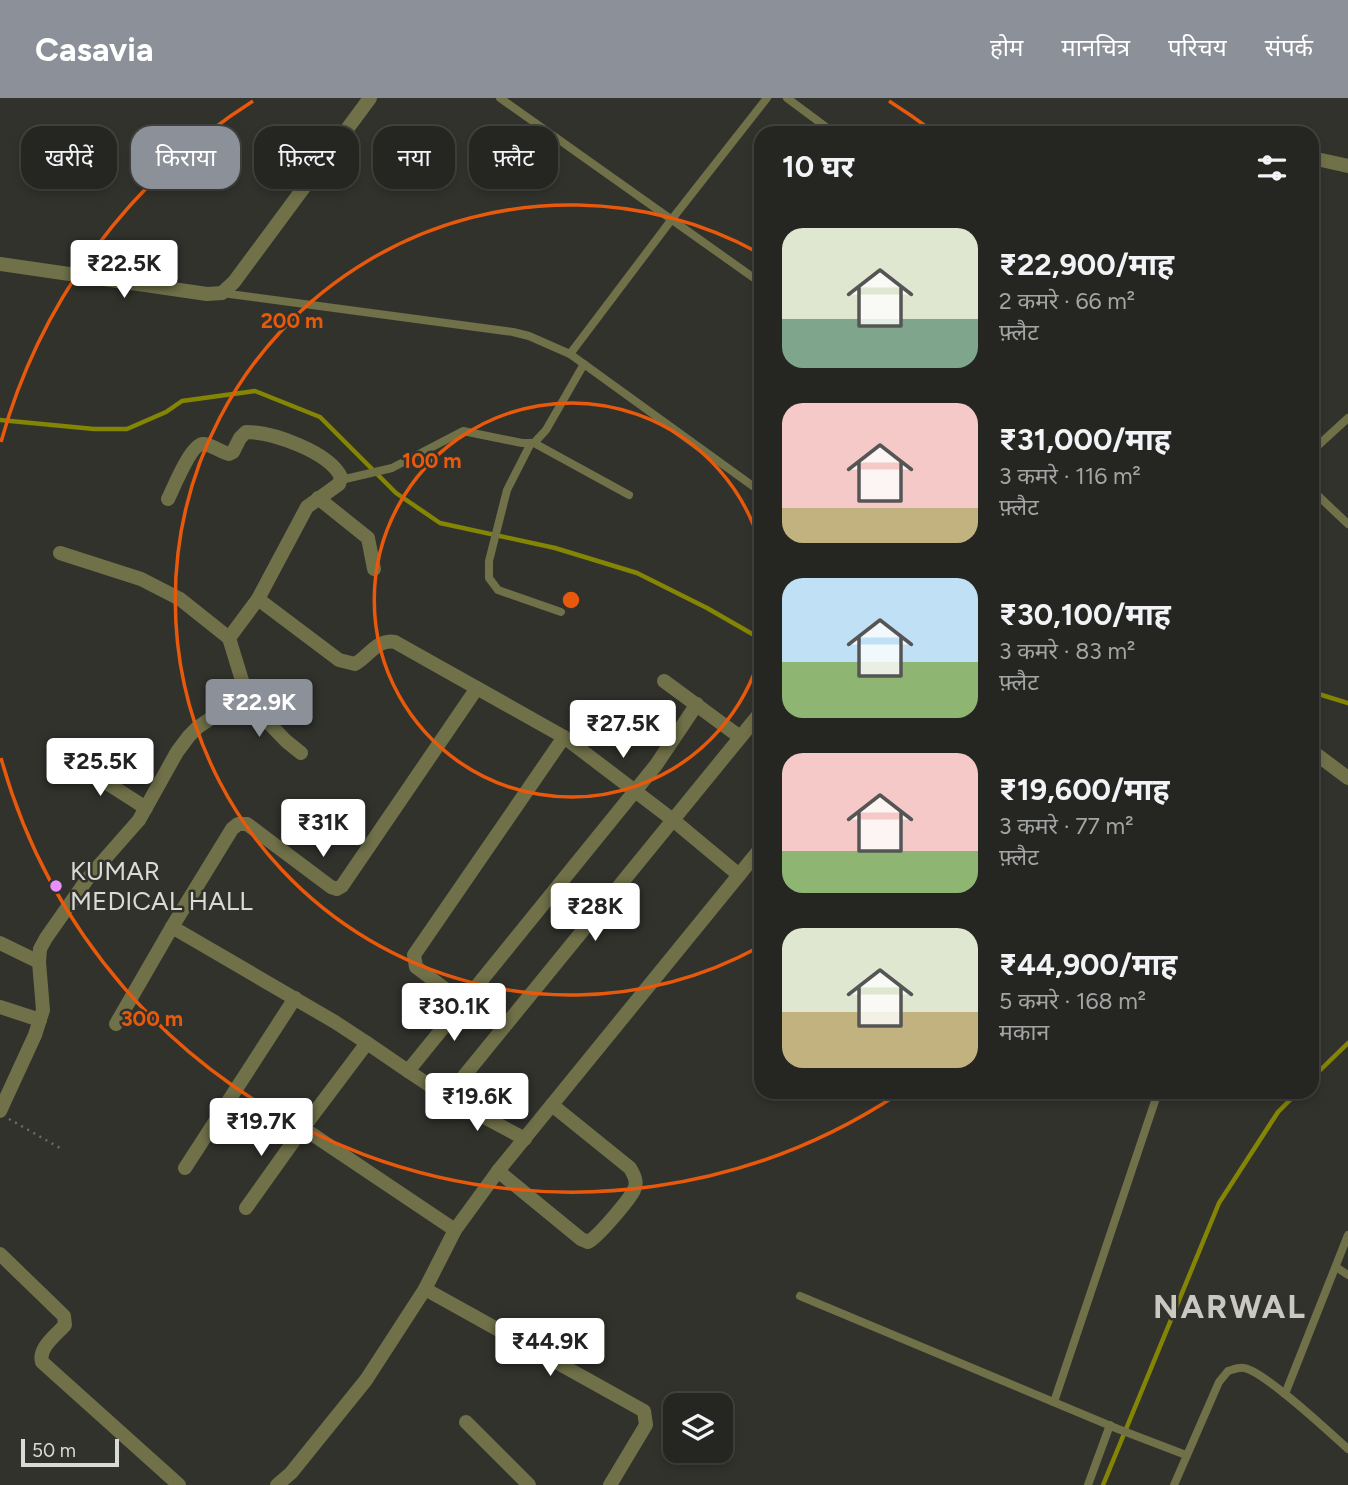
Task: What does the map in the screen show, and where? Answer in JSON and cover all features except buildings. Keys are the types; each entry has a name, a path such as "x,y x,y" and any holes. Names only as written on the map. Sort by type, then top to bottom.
{"street":[{"path":"0,264 207,294 222,293 234,282 370,98"},
{"path":"1319,160 1348,166"},
{"path":"168,499 191,453 198,445 203,444 229,454 246,432 265,434 324,458 334,465 341,480 307,507 258,599 229,638"},
{"path":"318,498 368,538 374,569"},
{"path":"0,1113 40,1020 43,998 39,962 40,949 46,937 88,878 139,820 177,752 189,736 243,696 244,687 229,638 200,614 161,588 141,579 60,553"},
{"path":"258,599 339,660 355,664 381,643 388,640 395,642 564,737 635,790 739,875"},
{"path":"664,681 740,737"},
{"path":"116,1024 232,829 238,824 247,824 331,887 342,887 477,688"},
{"path":"243,696 301,753"},
{"path":"408,1070 656,765 697,704"},
{"path":"447,1097 754,720"},
{"path":"464,1003 416,967 414,955 564,737"},
{"path":"1319,756 1348,778"},
{"path":"71,760 146,808"},
{"path":"277,1485 304,1457 366,1380 425,1289 455,1230 498,1171 754,857"},
{"path":"172,927 295,998 447,1097 525,1139"},
{"path":"0,943 39,962"},
{"path":"185,1168 295,998"},
{"path":"0,1007 40,1020"},
{"path":"246,1208 367,1043"},
{"path":"498,1171 581,1240 588,1242 601,1232 634,1190 634,1174 552,1105"},
{"path":"303,1128 455,1230"},
{"path":"0,1255 64,1316 65,1325 42,1351 41,1362 179,1485"},
{"path":"425,1289 644,1411 646,1425 610,1485"},
{"path":"466,1422 529,1485"}],"lane":[{"path":"500,98 754,278"},
{"path":"570,354 767,98"},
{"path":"787,98 825,126"},
{"path":"222,293 529,336 570,354 754,487"},
{"path":"561,612 498,590 489,578 489,561 507,490 532,443 546,429 584,364"},
{"path":"1319,445 1348,418"},
{"path":"341,480 385,470 463,431 532,443 629,495"},
{"path":"1319,497 1348,524"},
{"path":"1054,1402 1156,1099"},
{"path":"1285,1394 1348,1235"},
{"path":"1336,1267 1348,1275"},
{"path":"800,1296 1186,1455"},
{"path":"1174,1485 1219,1381 1228,1371 1244,1368 1256,1373 1348,1448"},
{"path":"1088,1485 1114,1427"}],"path":[{"path":"0,1113 60,1148"}],"waterway":[{"path":"0,420 94,429 127,429 166,412 182,401 255,391 320,417 396,493 440,523 555,548 637,573 754,635"},
{"path":"1319,694 1348,703"},
{"path":"1319,1071 1348,1043"},
{"path":"1103,1485 1219,1203 1278,1112 1291,1099"}],"place":[{"name":"KUMAR MEDICAL HALL","path":"56,886"}],"district":[{"name":"NARWAL","path":"1230,1306"}]}
